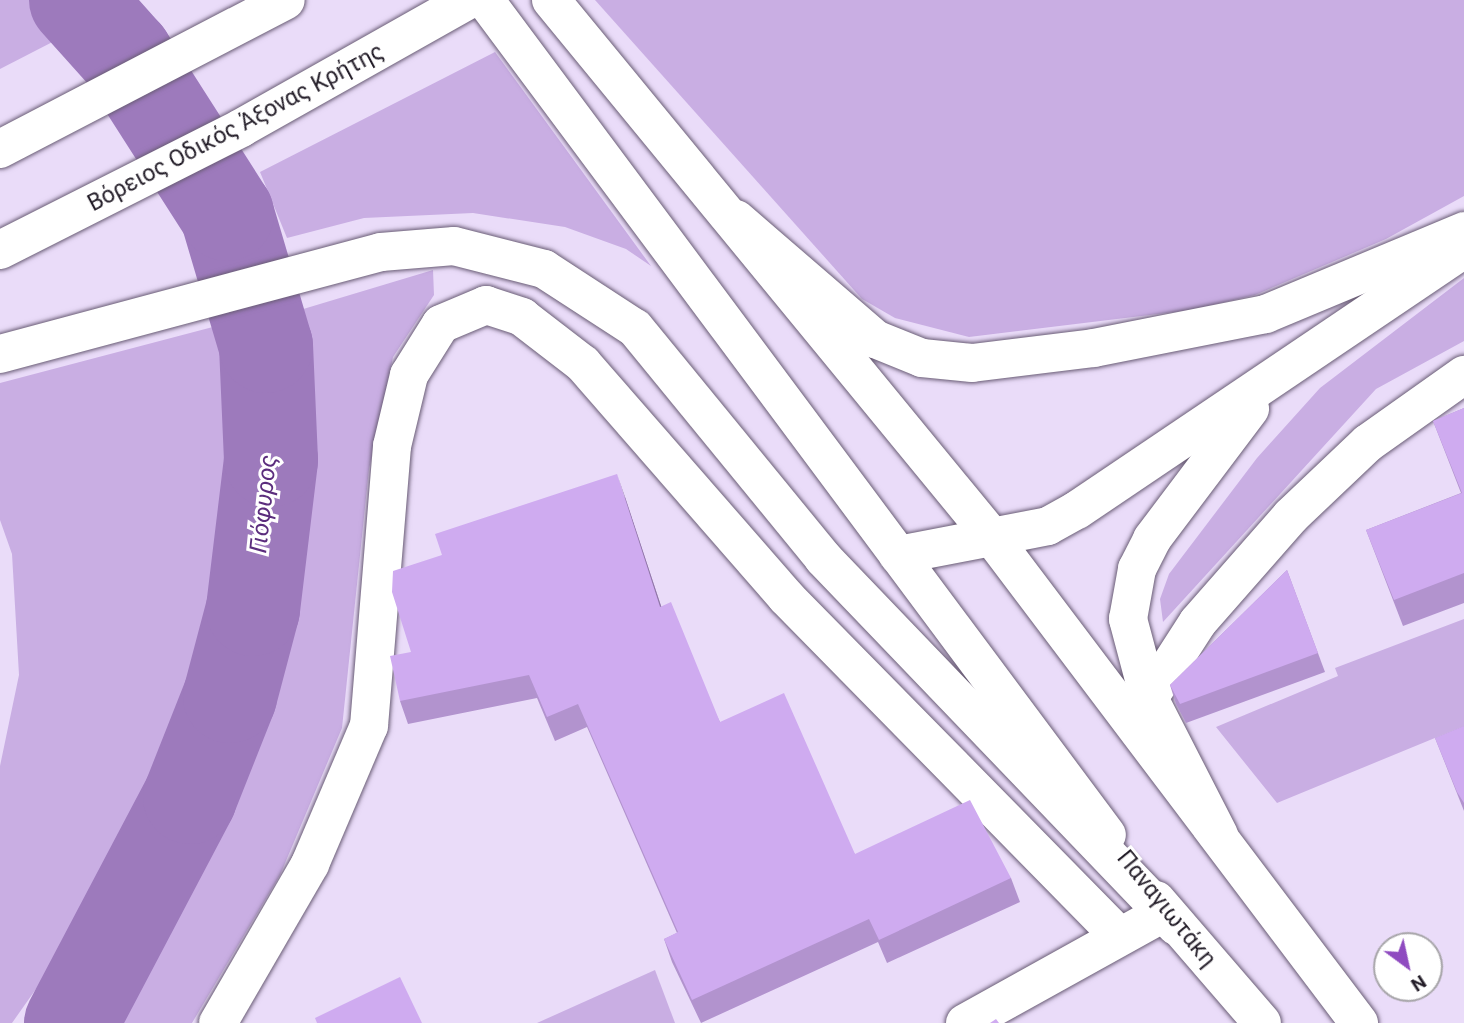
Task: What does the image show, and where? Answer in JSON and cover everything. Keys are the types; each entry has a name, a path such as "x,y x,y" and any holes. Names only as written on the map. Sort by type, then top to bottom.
{"main road":[{"path":"0,149 286,0"},
{"name":"Βόρειος Οδικός Άξονας Κρήτης","path":"9,245 241,128 468,0"},
{"name":"Παναγιωτάκη","path":"485,0 1169,920 1262,1023"},
{"path":"551,0 736,219 992,537 1359,1023"},
{"path":"736,219 868,335 922,358 972,363 1094,348 1266,314 1464,231"},
{"path":"6,352 341,260 428,247 525,261 579,287 624,318 823,558 1169,920 1118,935 965,1023"},
{"path":"898,555 1059,521 1272,382 1464,249"},
{"path":"218,1023 310,864 369,726 388,474 409,375 441,324 486,305 522,317 583,364 786,597 1118,935"},
{"path":"1149,698 1198,622 1291,516 1368,443 1464,375"},
{"path":"1219,835 1149,698 1129,640 1137,569 1178,498 1272,382"}],"shaded area":[{"path":"0,0 134,0 0,69"},
{"path":"595,0 1464,0 1464,196 1386,239 1255,295 1191,310 969,337 895,318 862,299"},
{"path":"495,52 651,266 626,249 565,227 473,213 364,218 287,238 260,172"},
{"path":"433,270 434,295 393,357 369,469 342,728 280,875 192,1023 94,1023 244,748 282,609 304,412 300,310"},
{"path":"1464,278 1464,341 1376,389 1163,622 1160,599 1169,574 1257,458 1320,388"},
{"path":"228,323 242,437 221,629 181,750 91,911 12,1023 0,1023 0,766 19,675 12,554 0,520 0,383"},
{"path":"1464,619 1464,726 1277,803 1216,727 1338,676 1335,668"},
{"path":"655,970 675,1023 537,1023"}],"building":[{"path":"1464,408 1464,573 1394,600 1366,530 1462,493 1433,421"},
{"path":"617,474 660,607 671,602 720,722 784,693 855,854 970,800 1011,878 879,940 869,919 692,1000 664,939 678,932 578,704 547,717 529,675 400,701 390,656 411,652 392,592 393,571 442,555 435,534"},
{"path":"1287,570 1318,653 1180,704 1170,685"},
{"path":"1464,726 1464,803 1435,738"},
{"path":"400,977 422,1023 317,1023 315,1018"}],"waterway":[{"name":"Γιόφυρος","path":"71,1023 190,797 230,696 253,609 271,460 266,346 227,214 126,56 76,0"}]}
